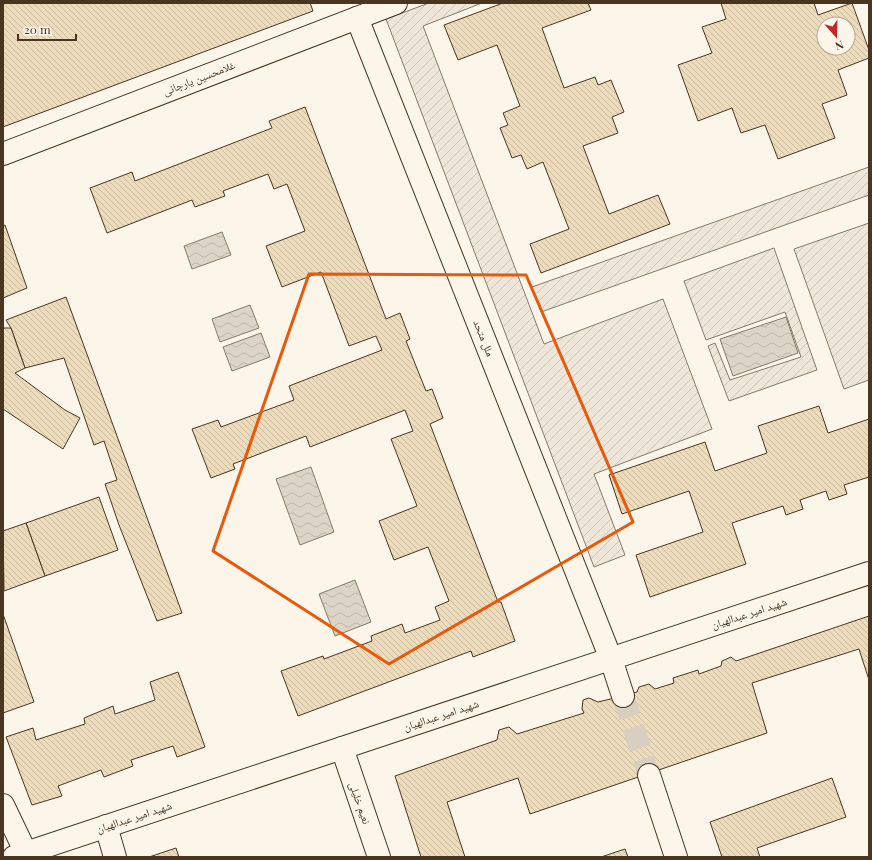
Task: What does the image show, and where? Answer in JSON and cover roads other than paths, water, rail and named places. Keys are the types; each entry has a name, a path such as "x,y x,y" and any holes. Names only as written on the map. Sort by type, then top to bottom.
{"street":[{"name":"غلامحسین یارجانی","path":"3,154 396,3"},
{"name":"ملل متحد","path":"357,18 611,659 623,696"},
{"name":"شهید امیر عبدالهیان","path":"20,855 869,573"},
{"name":"نعیم خلیلی","path":"342,748 379,857"},
{"path":"649,775 676,857"},
{"path":"3,805 20,855"},
{"path":"106,826 115,857"}],"water":[{"path":"222,232 231,255 192,269 184,246"},
{"path":"250,305 259,328 220,342 212,319"},
{"path":"786,317 798,353 733,376 720,339"},
{"path":"261,333 270,357 232,371 223,347"},
{"path":"311,467 334,532 300,545 276,479"},
{"path":"355,580 371,622 335,636 319,594"}],"tunnel":[{"path":"623,696 649,775"}]}
